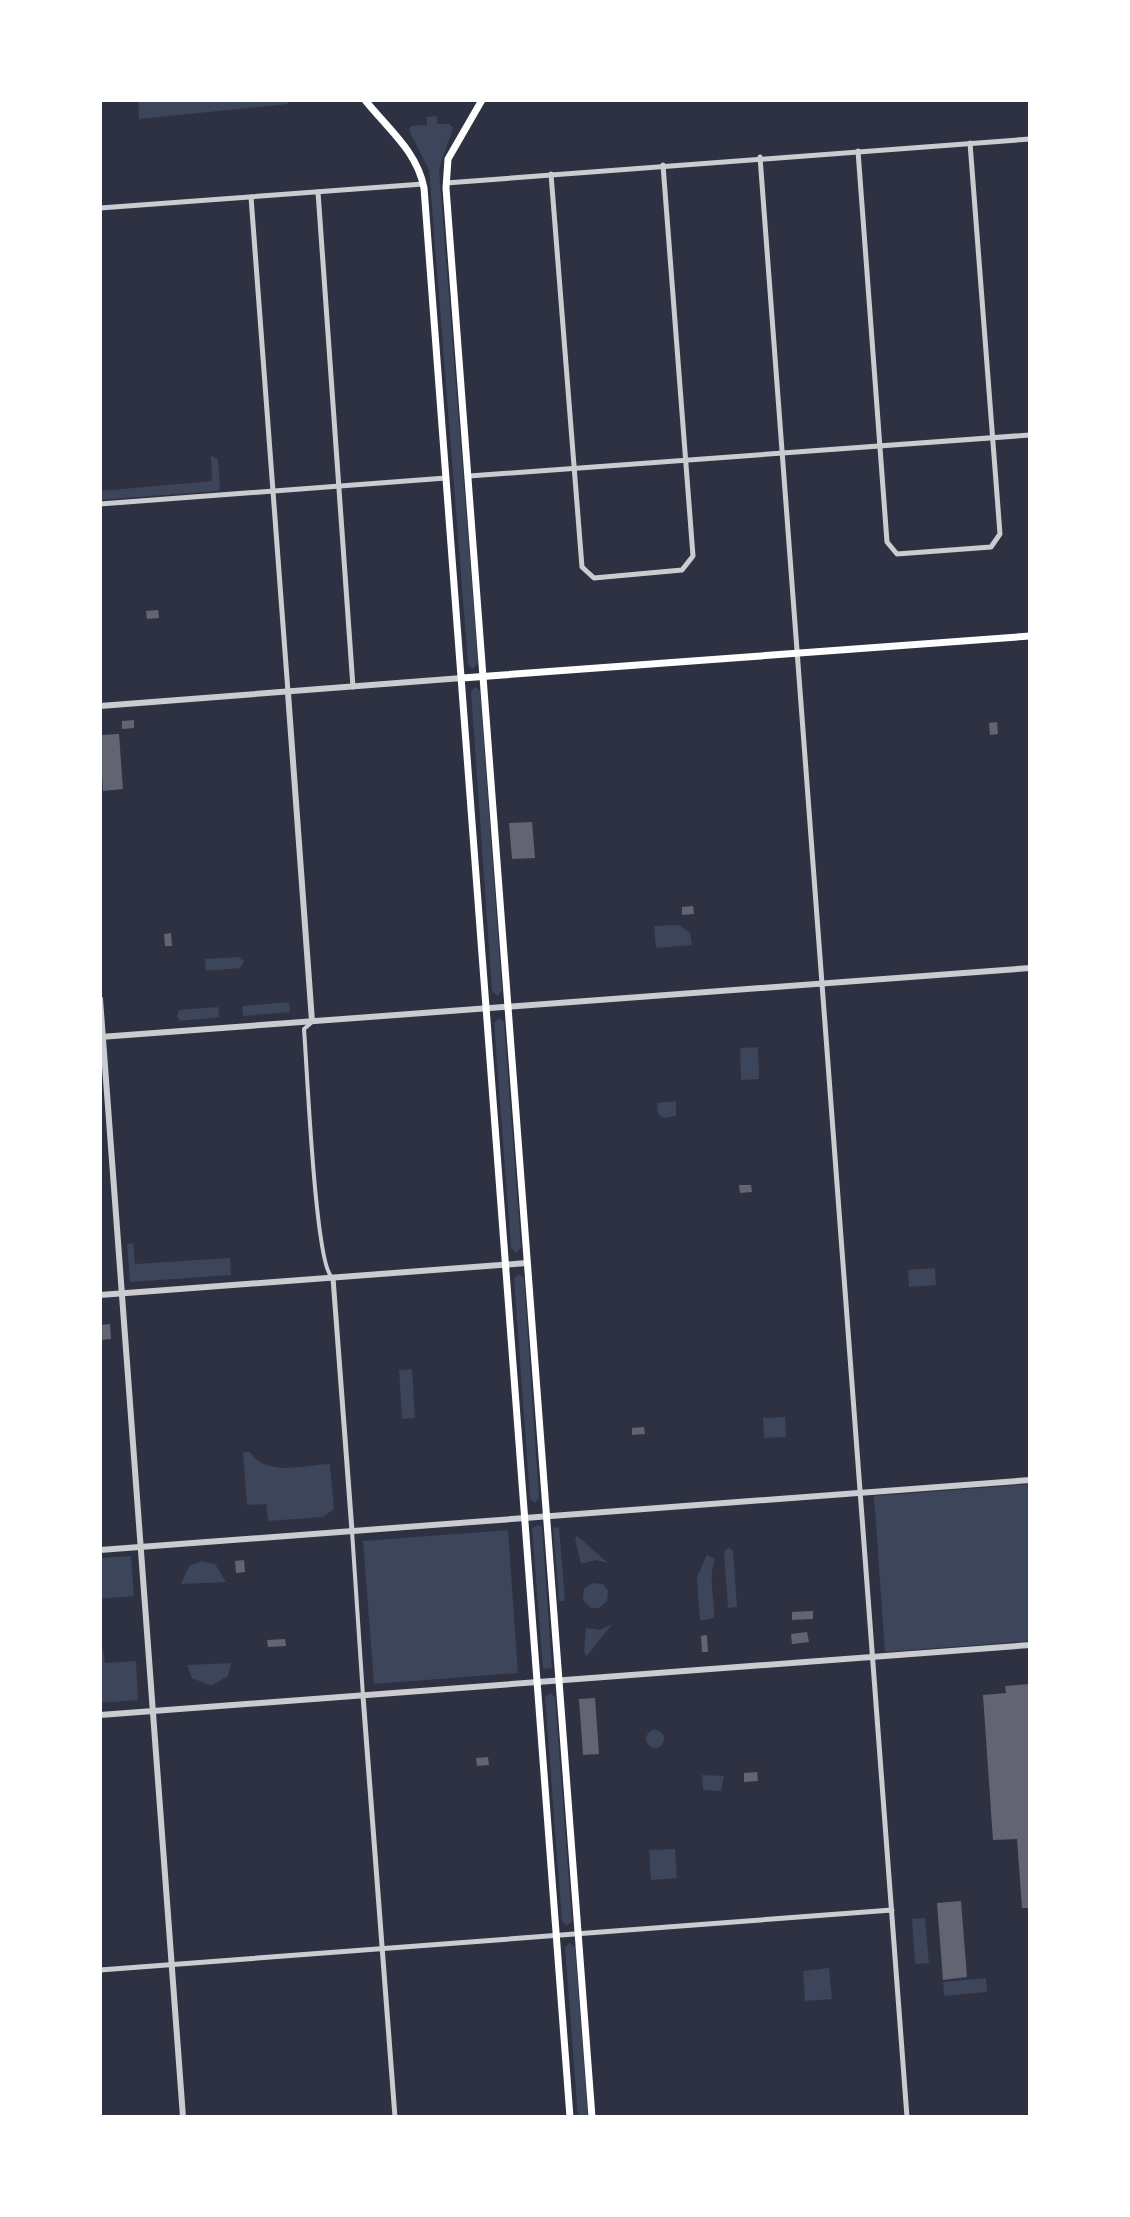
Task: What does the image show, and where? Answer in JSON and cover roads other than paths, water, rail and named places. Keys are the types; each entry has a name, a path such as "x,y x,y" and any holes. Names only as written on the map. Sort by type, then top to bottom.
{"main road":[{"path":"365,100 410,151 419,165 423,184 570,2117"},
{"path":"482,100 448,159 446,183 592,2117"},
{"path":"462,678 1030,636"}],"street":[{"path":"446,183 1030,139"},
{"path":"858,151 887,542 897,554 991,547 1000,534 970,143"},
{"path":"760,157 800,653 907,2117"},
{"path":"551,174 582,567 594,578 682,570 693,556 663,165"},
{"path":"100,208 423,184"},
{"path":"318,192 353,687"},
{"path":"251,197 312,1021 304,1031 322,1255 326,1270 333,1278 395,2117"},
{"path":"469,476 1030,435"},
{"path":"100,504 447,478"},
{"path":"100,706 462,678"},
{"path":"101,1037 1030,968"},
{"path":"100,999 183,2117"},
{"path":"100,1295 527,1263"},
{"path":"100,1550 1030,1480"},
{"path":"100,1715 1030,1645"},
{"path":"100,1970 892,1910"}]}
